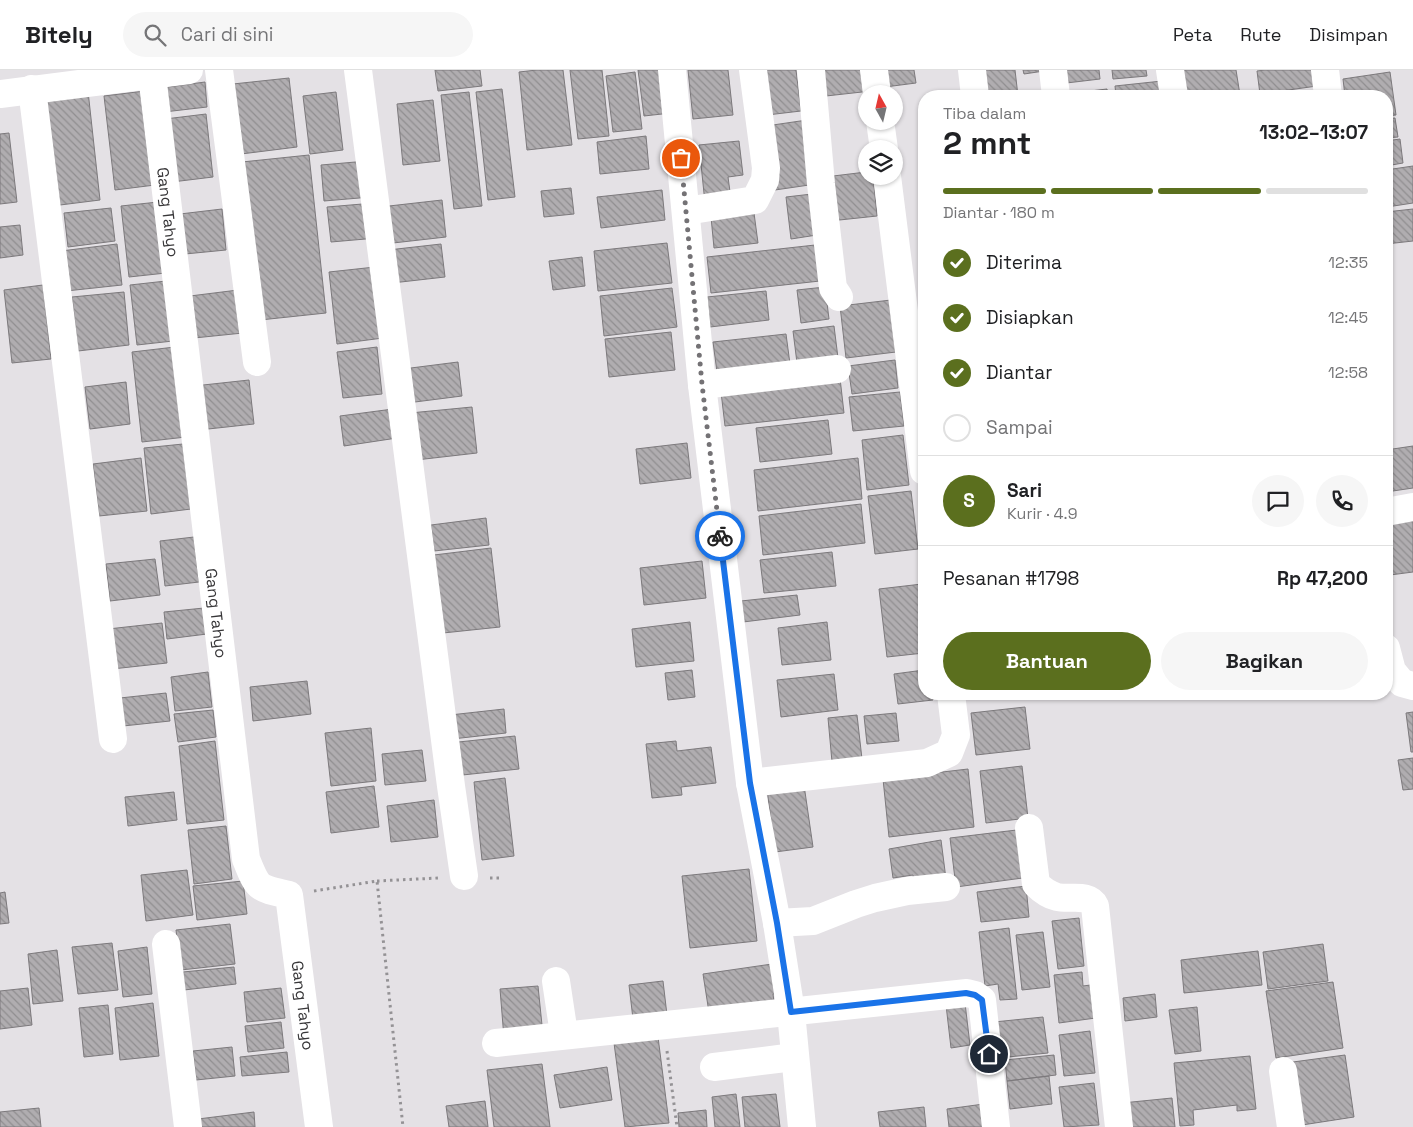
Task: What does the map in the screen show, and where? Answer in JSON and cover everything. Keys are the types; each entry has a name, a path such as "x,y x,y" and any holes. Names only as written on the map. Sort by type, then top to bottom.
{"street":[{"path":"0,94 188,70"},
{"path":"219,70 257,362"},
{"path":"358,70 464,876"},
{"path":"672,70 702,384 750,783 777,923 791,1012 802,1127"},
{"path":"686,211 755,200 766,180 753,70"},
{"path":"811,70 833,288 839,297"},
{"path":"874,70 876,85"},
{"path":"972,70 974,90"},
{"path":"1053,70 1055,90"},
{"path":"1170,70 1173,90"},
{"path":"1325,70 1327,90"},
{"name":"Gang Tahyo","path":"152,75 246,859 256,882 266,890 289,895 319,1127"},
{"path":"32,89 114,738"},
{"path":"888,185 918,423"},
{"path":"702,384 837,369"},
{"path":"1393,511 1413,508"},
{"path":"1393,672 1402,683 1413,686"},
{"path":"750,783 928,763 949,753 956,735 952,700"},
{"path":"1029,828 1036,884 1044,891 1056,897 1070,899 1087,898 1095,906 1119,1127"},
{"path":"777,923 812,921 875,898 907,891 946,887"},
{"path":"166,944 188,1127"},
{"path":"556,981 564,1034"},
{"path":"496,1042 564,1034 664,1026 966,993 975,995 982,1000 996,1127"},
{"path":"714,1067 794,1057"},
{"path":"1283,1071 1291,1127"}],"path":[{"path":"289,895 377,881 464,876"},
{"path":"377,881 403,1127"},
{"path":"664,1026 677,1127"}],"building":[{"path":"435,70 480,70 482,86 438,91"},
{"path":"563,70 572,145 527,150 519,72"},
{"path":"570,70 602,70 609,136 578,139"},
{"path":"638,70 666,70 671,113 644,116"},
{"path":"688,70 728,70 733,115 693,119"},
{"path":"762,70 796,70 801,111 767,115"},
{"path":"813,70 868,70 870,85 858,85 858,92 817,97"},
{"path":"883,70 914,70 916,83 885,85"},
{"path":"984,70 1015,70 1017,90 986,90"},
{"path":"1023,70 1044,70 1044,71 1024,74"},
{"path":"1057,70 1099,70 1100,79 1058,84"},
{"path":"1112,70 1146,70 1147,76 1113,79"},
{"path":"1176,70 1236,70 1239,90 1179,90"},
{"path":"1315,70 1317,86 1288,90 1259,90 1257,71"},
{"path":"635,72 642,129 613,132 606,76"},
{"path":"1390,72 1393,90 1344,90 1343,79"},
{"path":"289,78 297,147 241,154 233,84"},
{"path":"1162,81 1163,90 1115,90 1115,86"},
{"path":"205,82 207,107 164,112 161,88"},
{"path":"502,89 515,197 488,200 476,92"},
{"path":"88,91 100,200 52,206 39,97"},
{"path":"145,91 155,185 115,190 104,96"},
{"path":"336,92 343,150 310,154 303,96"},
{"path":"469,92 482,206 454,209 441,95"},
{"path":"1393,94 1396,115 1393,115"},
{"path":"433,100 440,161 403,165 397,104"},
{"path":"206,114 213,177 172,182 165,119"},
{"path":"1393,118 1395,118 1398,137 1393,137"},
{"path":"807,120 816,184 775,190 766,126"},
{"path":"9,133 17,202 0,204 0,134"},
{"path":"646,136 649,169 600,174 597,142"},
{"path":"1400,139 1403,163 1393,165 1393,140"},
{"path":"739,141 743,175 728,177 731,199 705,203 699,145"},
{"path":"309,155 326,313 260,320 242,162"},
{"path":"367,161 371,197 324,201 321,165"},
{"path":"1413,166 1413,203 1393,206 1393,169"},
{"path":"858,173 858,185 874,185 877,216 830,221 825,177"},
{"path":"571,188 574,214 544,217 541,191"},
{"path":"662,190 665,220 601,228 597,197"},
{"path":"812,194 817,235 791,239 786,197"},
{"path":"442,200 446,237 393,243 389,206"},
{"path":"158,202 166,273 129,277 121,206"},
{"path":"374,203 377,238 331,242 327,207"},
{"path":"111,208 115,241 68,247 64,213"},
{"path":"222,209 226,250 185,254 180,214"},
{"path":"1413,209 1413,241 1393,243 1393,211"},
{"path":"754,213 758,243 714,248 711,217"},
{"path":"20,225 23,255 0,258 0,227"},
{"path":"667,243 672,283 598,291 594,251"},
{"path":"117,244 122,285 66,291 61,251"},
{"path":"441,244 445,277 392,283 388,250"},
{"path":"815,245 820,281 711,293 707,257"},
{"path":"582,257 585,286 553,290 549,261"},
{"path":"375,267 383,338 337,344 329,272"},
{"path":"166,281 173,341 137,345 130,285"},
{"path":"43,285 51,359 12,363 4,290"},
{"path":"825,287 829,319 801,323 797,290"},
{"path":"672,288 677,327 604,336 600,296"},
{"path":"238,290 243,333 194,338 190,296"},
{"path":"766,291 769,320 710,327 707,297"},
{"path":"124,292 129,345 78,351 72,297"},
{"path":"891,300 896,352 846,358 840,306"},
{"path":"834,326 838,358 797,363 793,331"},
{"path":"671,332 675,370 609,377 605,339"},
{"path":"786,334 790,364 717,372 713,342"},
{"path":"175,347 186,437 142,442 132,352"},
{"path":"377,347 382,394 343,398 337,352"},
{"path":"895,360 898,388 852,394 848,366"},
{"path":"458,362 462,396 407,403 403,369"},
{"path":"840,378 844,413 725,426 721,392"},
{"path":"249,380 254,424 199,430 194,386"},
{"path":"126,382 130,424 90,429 85,387"},
{"path":"900,392 904,426 853,431 849,397"},
{"path":"472,407 477,453 416,460 410,413"},
{"path":"393,409 397,438 344,446 340,416"},
{"path":"828,420 832,454 760,462 756,428"},
{"path":"903,435 909,485 867,490 862,440"},
{"path":"687,443 691,478 640,484 636,449"},
{"path":"183,444 191,509 151,514 144,448"},
{"path":"1413,446 1413,488 1393,491 1393,449"},
{"path":"141,458 147,511 99,516 93,464"},
{"path":"858,458 862,499 758,511 754,470"},
{"path":"911,491 918,549 875,554 868,496"},
{"path":"861,504 865,543 763,555 759,516"},
{"path":"1413,517 1413,572 1393,575 1393,520"},
{"path":"486,518 489,545 434,551 431,525"},
{"path":"194,537 199,582 165,586 160,541"},
{"path":"491,548 500,627 443,633 434,555"},
{"path":"832,552 836,586 764,593 760,560"},
{"path":"155,559 160,595 110,601 106,564"},
{"path":"702,561 706,598 644,605 640,568"},
{"path":"918,584 918,654 887,657 879,589"},
{"path":"797,595 800,615 743,622 741,601"},
{"path":"204,608 207,634 167,639 164,612"},
{"path":"690,622 694,661 636,667 632,629"},
{"path":"827,622 831,660 782,665 778,628"},
{"path":"162,623 167,663 112,669 108,629"},
{"path":"692,670 695,697 668,700 665,673"},
{"path":"918,671 918,700 933,700 898,704 894,674"},
{"path":"208,672 212,707 175,711 171,677"},
{"path":"834,674 838,710 781,717 777,680"},
{"path":"307,681 311,714 253,721 250,687"},
{"path":"166,693 170,721 123,726 120,698"},
{"path":"1025,707 1030,749 976,755 971,713"},
{"path":"504,709 506,733 452,739 450,715"},
{"path":"213,710 216,737 178,742 174,714"},
{"path":"1413,712 1413,752 1411,752 1406,713"},
{"path":"896,713 899,741 867,744 864,716"},
{"path":"857,715 862,759 832,762 828,718"},
{"path":"371,728 376,781 331,786 325,733"},
{"path":"515,736 519,769 453,776 449,743"},
{"path":"215,741 224,820 187,824 179,746"},
{"path":"676,741 677,751 711,747 716,783 681,787 682,795 652,798 646,744"},
{"path":"422,750 426,781 385,785 382,754"},
{"path":"1413,758 1413,789 1403,790 1398,760"},
{"path":"1022,766 1028,818 986,823 980,771"},
{"path":"968,769 974,827 889,837 883,779"},
{"path":"505,778 514,856 482,860 474,782"},
{"path":"804,785 813,847 775,852 767,789"},
{"path":"374,786 379,827 331,833 326,792"},
{"path":"174,792 177,820 128,826 125,797"},
{"path":"434,800 438,837 391,842 387,806"},
{"path":"226,826 232,879 194,884 188,830"},
{"path":"1025,829 1030,877 956,887 950,838"},
{"path":"941,840 946,879 914,884 913,875 893,878 889,849"},
{"path":"749,869 757,941 690,948 682,876"},
{"path":"187,870 193,915 146,921 141,875"},
{"path":"243,881 247,914 197,920 193,886"},
{"path":"1026,886 1029,917 981,922 977,892"},
{"path":"5,892 9,923 0,924 0,893"},
{"path":"1079,918 1084,966 1058,969 1052,921"},
{"path":"230,924 235,964 181,970 176,930"},
{"path":"1009,928 1017,999 1000,1000 998,984 985,986 979,932"},
{"path":"1043,932 1050,987 1022,990 1016,935"},
{"path":"112,943 118,990 78,994 72,947"},
{"path":"1323,944 1328,981 1268,989 1263,952"},
{"path":"147,947 152,994 123,997 118,951"},
{"path":"57,950 63,1001 33,1004 28,954"},
{"path":"1258,951 1262,985 1184,993 1181,960"},
{"path":"779,963 783,993 773,994 775,1010 710,1019 703,974"},
{"path":"234,967 236,984 184,990 183,972"},
{"path":"1082,972 1083,986 1098,984 1103,1017 1059,1023 1054,975"},
{"path":"663,981 667,1015 633,1019 629,985"},
{"path":"1333,982 1343,1048 1276,1058 1266,991"},
{"path":"538,986 542,1025 504,1038 500,989"},
{"path":"28,988 32,1025 0,1029 0,991"},
{"path":"281,988 285,1018 247,1022 244,992"},
{"path":"1155,994 1157,1017 1125,1021 1123,998"},
{"path":"153,1003 159,1056 120,1060 115,1008"},
{"path":"965,1003 970,1045 951,1048 946,1005"},
{"path":"108,1005 113,1054 84,1057 79,1008"},
{"path":"1197,1007 1201,1051 1175,1054 1169,1010"},
{"path":"1043,1017 1048,1053 998,1058 994,1022"},
{"path":"281,1022 284,1048 248,1052 245,1026"},
{"path":"1090,1031 1095,1073 1064,1076 1059,1035"},
{"path":"658,1037 669,1123 625,1127 614,1043"},
{"path":"232,1047 235,1076 196,1080 193,1051"},
{"path":"287,1052 289,1072 242,1076 240,1057"},
{"path":"1054,1055 1056,1075 1007,1081 1005,1060"},
{"path":"1345,1055 1354,1117 1302,1125 1293,1062"},
{"path":"1250,1056 1256,1109 1237,1111 1237,1105 1193,1110 1194,1125 1180,1126 1174,1063"},
{"path":"542,1064 550,1127 494,1127 487,1070"},
{"path":"607,1067 612,1100 560,1108 554,1075"},
{"path":"1049,1076 1052,1104 1010,1109 1007,1081"},
{"path":"1094,1083 1099,1125 1064,1127 1059,1087"},
{"path":"736,1094 740,1127 715,1127 712,1097"},
{"path":"776,1094 780,1127 745,1127 742,1097"},
{"path":"1172,1098 1175,1127 1125,1127 1122,1103"},
{"path":"485,1101 488,1127 449,1127 446,1106"},
{"path":"991,1103 994,1127 949,1127 947,1109"},
{"path":"924,1107 926,1127 880,1127 878,1112"},
{"path":"39,1108 41,1127 0,1127 0,1112"},
{"path":"706,1110 707,1127 679,1127 678,1113"},
{"path":"254,1112 255,1127 199,1127 198,1119"}],"way so far":[{"path":"681,158 702,384 720,536"}],"route":[{"path":"720,536 750,783 777,923 791,1012 966,993 975,995 982,1000 989,1054"}]}
